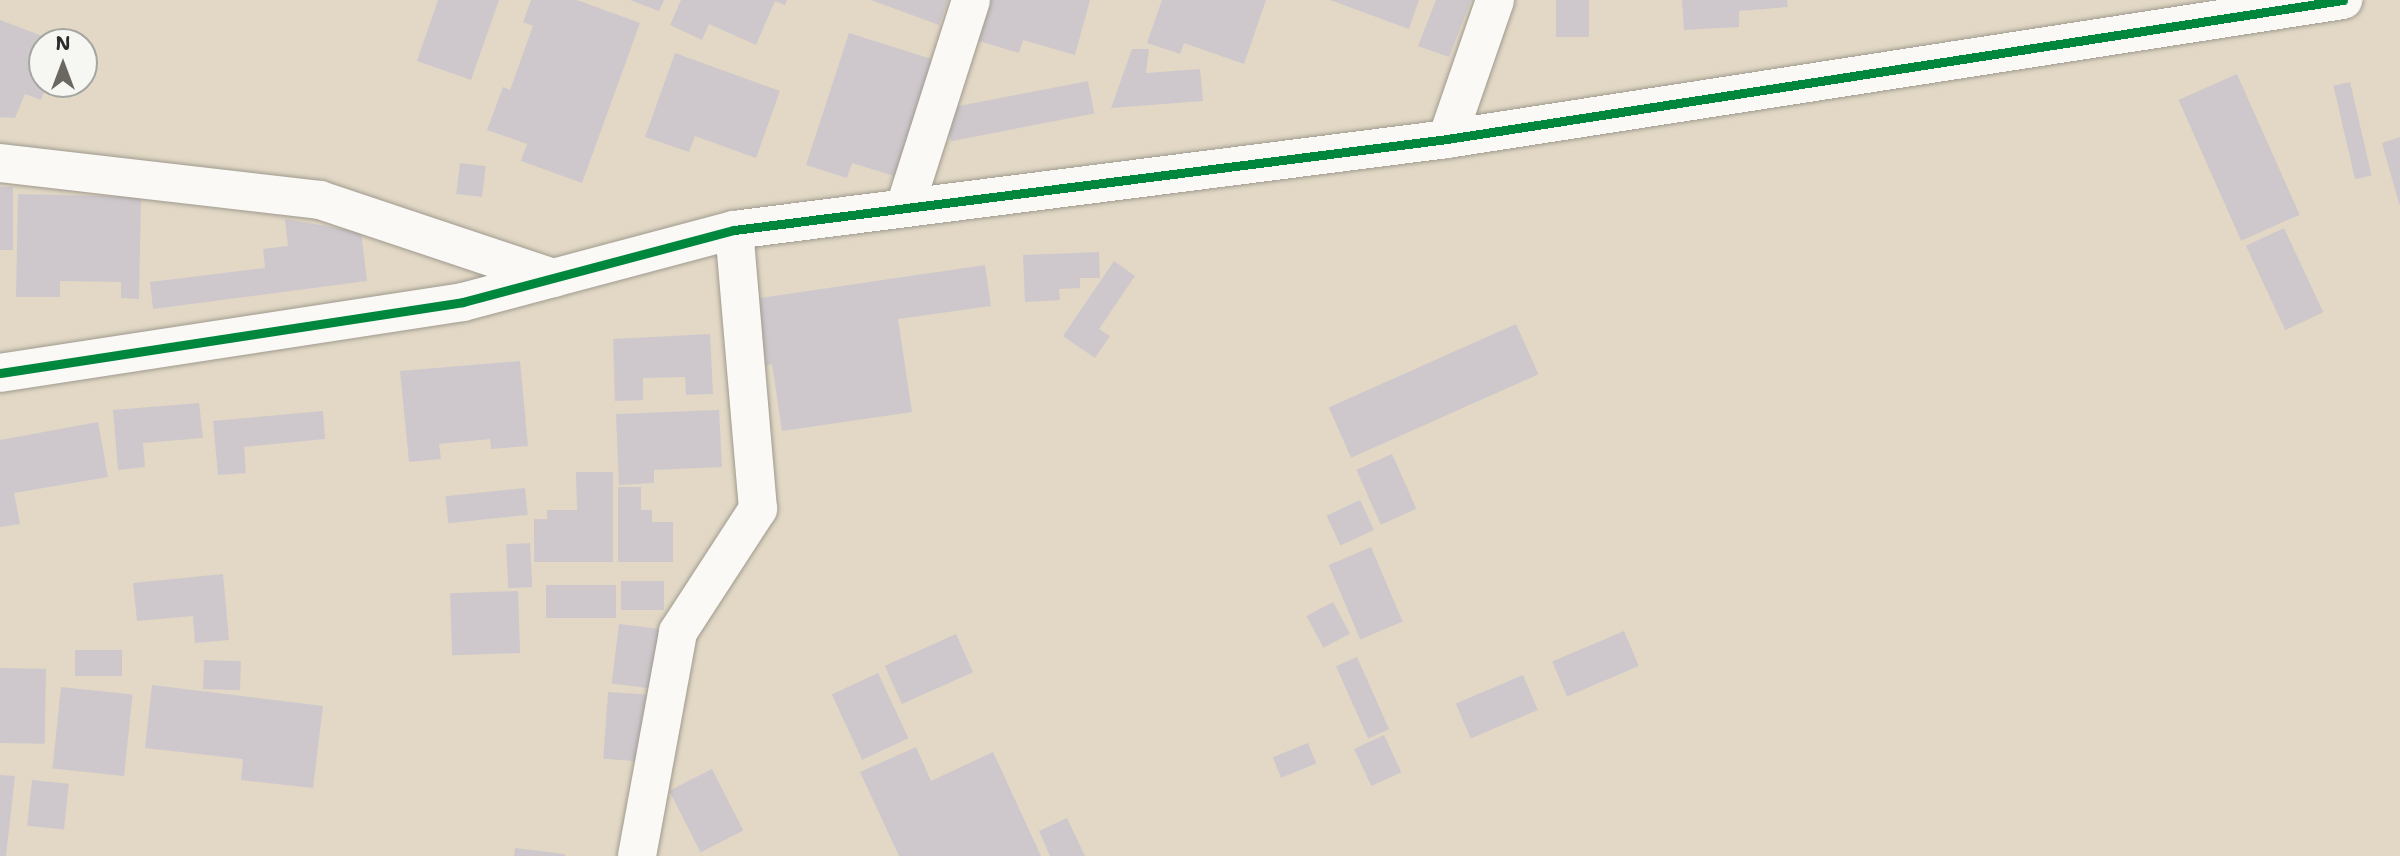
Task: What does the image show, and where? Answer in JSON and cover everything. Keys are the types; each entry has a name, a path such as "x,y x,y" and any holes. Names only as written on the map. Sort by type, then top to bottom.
{"street":[{"path":"905,207 971,0"},
{"path":"1447,139 1495,0"},
{"path":"0,373 463,302 734,230 1447,139 2343,0"},
{"path":"0,163 320,200 553,278"},
{"path":"637,856 678,632 758,509 734,230"}],"building":[{"path":"438,0 499,0 471,80 417,61"},
{"path":"531,0 577,0 640,23 582,183 521,161 527,144 487,130 503,87 510,90 533,26 523,22"},
{"path":"630,0 664,0 659,11"},
{"path":"681,0 787,0 785,5 775,1 756,45 709,24 702,40 670,25"},
{"path":"871,0 948,0 939,25"},
{"path":"991,0 1090,0 1075,55 1023,40 1019,53 979,41"},
{"path":"1162,0 1266,0 1244,64 1184,43 1180,54 1147,43"},
{"path":"1330,0 1419,0 1409,29"},
{"path":"1436,0 1471,0 1449,57 1418,46"},
{"path":"1556,0 1589,0 1589,37 1556,37"},
{"path":"1682,0 1787,0 1788,7 1739,11 1739,27 1684,30"},
{"path":"0,20 28,31 28,95 25,94 15,118 0,117"},
{"path":"849,33 941,62 904,179 852,163 847,178 806,165"},
{"path":"1132,49 1149,49 1146,73 1200,69 1203,101 1111,108"},
{"path":"675,53 780,91 756,158 695,136 689,152 645,137"},
{"path":"2237,74 2300,215 2241,241 2179,100"},
{"path":"1088,81 1094,113 951,141 945,109"},
{"path":"2350,82 2372,176 2355,179 2333,86"},
{"path":"2400,137 2400,204 2399,204 2382,143"},
{"path":"460,163 486,166 482,197 456,194"},
{"path":"0,187 13,187 13,250 0,250"},
{"path":"18,194 141,197 139,299 121,298 121,282 60,281 60,297 16,297"},
{"path":"285,219 361,232 367,281 153,309 150,282 265,268 263,249 288,246"},
{"path":"2284,228 2323,312 2285,330 2246,246"},
{"path":"1099,252 1100,278 1080,278 1080,288 1059,289 1060,300 1025,302 1023,255"},
{"path":"1114,261 1135,276 1099,329 1110,336 1095,358 1063,336"},
{"path":"985,265 991,306 898,319 912,412 782,431 772,364 764,366 754,299"},
{"path":"1516,324 1538,374 1351,458 1329,407"},
{"path":"710,334 713,394 686,395 685,377 643,378 643,400 615,401 613,339"},
{"path":"520,361 528,446 491,449 490,439 439,444 441,459 409,462 400,371"},
{"path":"199,403 203,438 143,443 145,467 118,470 113,410"},
{"path":"719,410 722,467 654,470 654,483 619,485 616,414"},
{"path":"323,411 325,439 244,447 246,473 218,475 213,421"},
{"path":"98,422 108,477 14,493 20,524 0,527 0,440"},
{"path":"1392,454 1416,509 1381,525 1356,470"},
{"path":"576,472 613,472 613,562 534,562 534,519 547,519 547,510 577,510"},
{"path":"618,487 641,487 641,510 652,510 652,522 673,522 673,562 618,562"},
{"path":"525,488 528,515 448,523 445,496"},
{"path":"1360,500 1374,530 1340,546 1326,516"},
{"path":"530,543 532,587 508,588 506,544"},
{"path":"1371,547 1403,622 1360,640 1329,565"},
{"path":"223,574 229,640 195,643 193,616 137,621 133,583"},
{"path":"621,581 664,581 664,610 621,610"},
{"path":"546,585 616,585 616,618 546,618"},
{"path":"518,591 520,653 452,655 450,593"},
{"path":"1333,602 1350,634 1323,648 1307,616"},
{"path":"619,624 661,629 653,689 612,684"},
{"path":"1624,631 1639,666 1567,696 1552,661"},
{"path":"956,634 973,672 902,704 885,666"},
{"path":"75,650 122,650 122,676 75,676"},
{"path":"1357,657 1389,729 1368,739 1336,666"},
{"path":"204,660 241,661 240,690 203,689"},
{"path":"0,668 46,669 45,744 0,743"},
{"path":"878,673 908,738 862,760 832,695"},
{"path":"1523,675 1538,710 1471,739 1456,704"},
{"path":"152,685 323,706 313,788 241,780 243,759 145,748"},
{"path":"61,687 133,695 124,776 52,769"},
{"path":"608,692 649,695 644,762 603,759"},
{"path":"1384,735 1401,772 1371,786 1354,749"},
{"path":"1308,743 1316,763 1281,778 1273,757"},
{"path":"916,747 931,781 993,752 1041,856 899,856 860,772"},
{"path":"712,769 743,830 701,852 669,791"},
{"path":"0,775 15,776 6,856 0,856"},
{"path":"32,780 69,784 64,830 27,826"},
{"path":"1067,818 1085,856 1050,856 1039,831"},
{"path":"515,848 565,854 565,856 514,856"}],"cycle path":[{"path":"0,373 463,302 734,230 1447,139 2343,0"}]}
